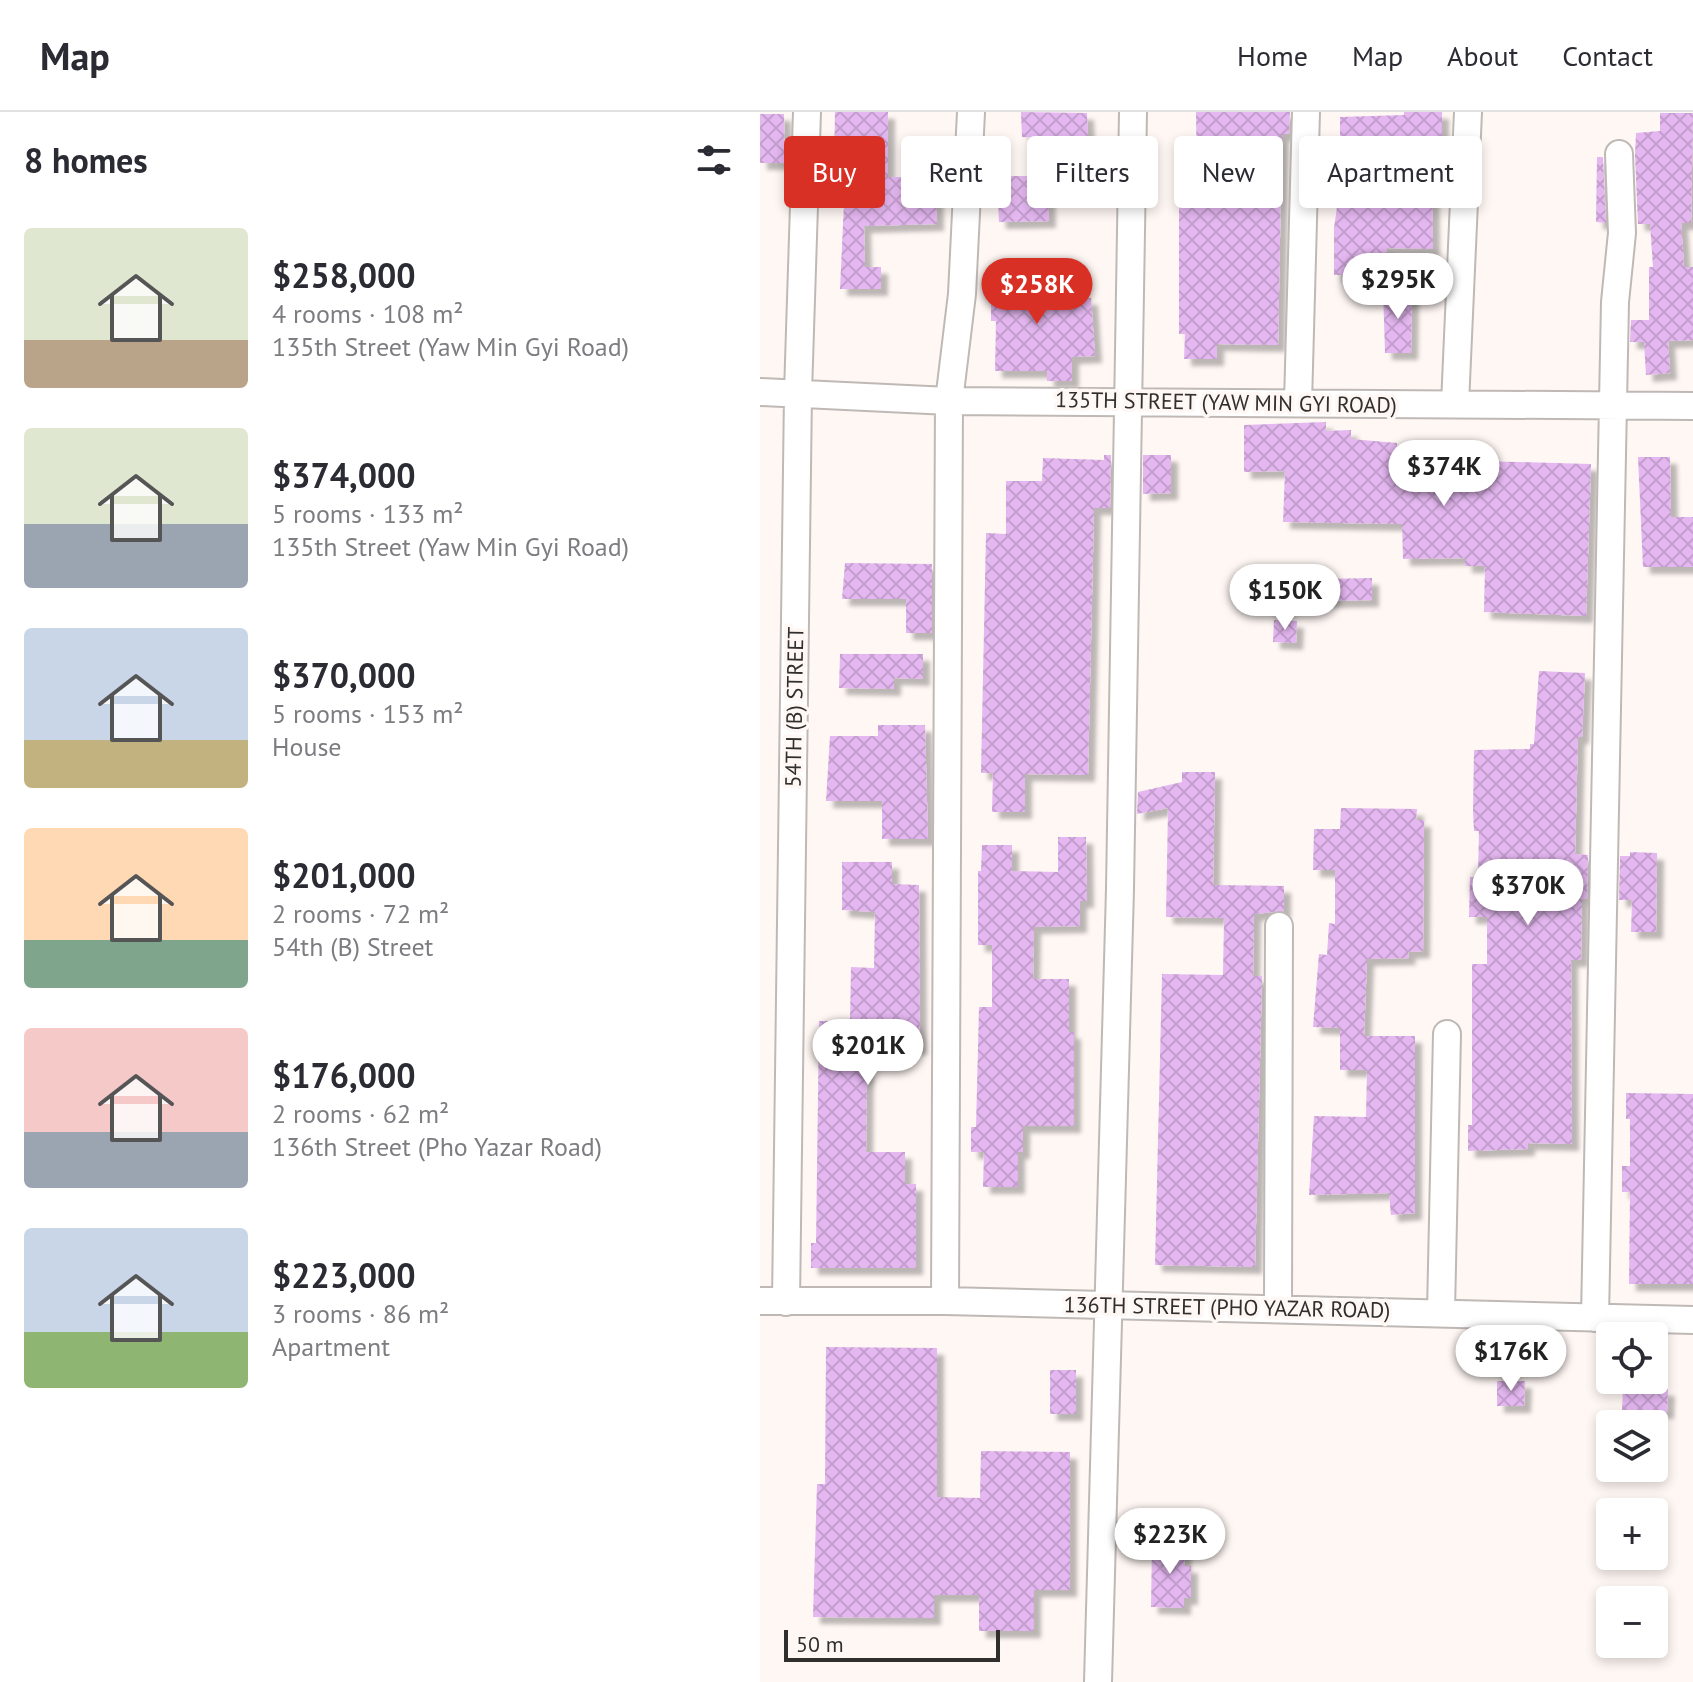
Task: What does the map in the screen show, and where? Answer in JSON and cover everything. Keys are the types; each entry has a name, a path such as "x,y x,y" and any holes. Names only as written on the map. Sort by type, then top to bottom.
{"street":[{"name":"54TH (B) STREET","path":"786,1302 798,393 807,112"},
{"path":"945,1301 949,401 962,294 971,112"},
{"path":"1098,1682 1120,889 1133,112"},
{"path":"1298,403 1306,112"},
{"path":"1455,404 1468,112"},
{"path":"1595,1318 1615,302 1622,233 1619,154"},
{"name":"135TH STREET (YAW MIN GYI ROAD)","path":"760,392 949,401 1693,406"},
{"path":"1278,1308 1279,926"},
{"path":"1441,1312 1447,1034"},
{"name":"136TH STREET (PHO YAZAR ROAD)","path":"760,1301 1108,1304 1693,1320"}],"building":[{"path":"835,112 888,112 888,177 901,177 901,208 937,208 937,224 864,226 865,267 881,267 881,289 840,289 844,208 885,208 885,136 835,136"},
{"path":"1021,112 1087,113 1088,136 1022,137"},
{"path":"1196,112 1290,112 1289,134 1282,136 1196,136"},
{"path":"1404,112 1442,112 1442,136 1340,136 1340,117 1404,115"},
{"path":"1660,113 1693,113 1691,223 1681,223 1684,267 1693,267 1693,340 1668,341 1670,373 1646,375 1644,342 1630,342 1631,320 1649,320 1649,267 1653,267 1650,224 1638,224 1636,133 1660,131"},
{"path":"760,114 784,114 784,163 760,163"},
{"path":"1597,157 1603,157 1606,223 1596,222"},
{"path":"1011,176 1027,176 1027,208 1049,208 1049,221 999,222 998,208 1011,208"},
{"path":"1179,208 1281,208 1278,345 1217,344 1217,359 1184,359 1185,334 1179,334"},
{"path":"1337,208 1433,208 1433,249 1387,248 1387,275 1334,275"},
{"path":"991,265 1034,265 1035,298 1091,298 1095,356 1072,357 1072,381 1047,381 1047,371 995,371 996,321 991,321"},
{"path":"1383,290 1412,292 1411,353 1385,353"},
{"path":"1326,422 1326,431 1351,430 1351,439 1397,443 1397,450 1477,448 1479,461 1591,464 1586,616 1484,612 1485,566 1465,566 1465,558 1403,559 1402,524 1283,522 1285,471 1244,472 1244,425"},
{"path":"1104,455 1111,455 1110,508 1094,508 1088,775 1025,774 1025,812 992,812 993,773 981,773 986,533 1006,534 1006,481 1042,481 1043,458 1104,460"},
{"path":"1143,455 1171,455 1171,493 1143,494"},
{"path":"1638,457 1670,457 1671,517 1693,517 1693,567 1643,567"},
{"path":"845,563 932,564 932,633 906,633 906,599 842,599"},
{"path":"1372,578 1372,600 1322,601 1322,579"},
{"path":"1274,620 1297,621 1296,643 1273,642"},
{"path":"840,654 923,654 923,679 894,678 894,689 839,688"},
{"path":"1539,671 1585,673 1582,737 1578,737 1575,854 1588,855 1587,899 1582,899 1581,960 1571,960 1572,1144 1528,1143 1528,1149 1468,1151 1468,1125 1472,1125 1472,964 1487,964 1487,917 1469,917 1470,877 1478,877 1479,831 1474,831 1473,811 1474,750 1530,749 1530,744 1534,744"},
{"path":"878,725 925,725 928,839 882,839 882,801 826,801 830,736 878,736"},
{"path":"1182,772 1215,772 1213,885 1284,886 1284,911 1254,914 1253,976 1262,976 1255,1267 1155,1265 1162,974 1223,975 1224,918 1166,917 1168,808 1137,814 1138,792 1182,782"},
{"path":"1341,808 1417,809 1416,820 1424,820 1423,951 1408,952 1409,958 1367,959 1364,1036 1415,1036 1415,1213 1391,1215 1389,1193 1309,1195 1314,1116 1366,1117 1367,1070 1340,1070 1340,1028 1313,1027 1319,954 1327,955 1329,923 1335,924 1335,870 1313,870 1314,829 1340,829"},
{"path":"1058,837 1086,837 1087,901 1080,901 1080,926 1034,927 1033,979 1069,979 1069,1032 1074,1032 1074,1126 1023,1126 1023,1152 1018,1152 1018,1187 983,1187 984,1152 971,1152 971,1127 976,1127 979,1007 992,1007 992,945 978,945 978,871 981,871 982,845 1012,845 1012,871 1058,872"},
{"path":"1630,852 1657,853 1656,932 1631,932 1632,900 1619,900 1620,856 1630,856"},
{"path":"842,862 892,862 892,884 919,885 920,1048 867,1048 866,1152 905,1152 905,1184 916,1184 916,1268 811,1268 811,1243 816,1243 819,1021 850,1021 851,967 874,968 875,912 842,910"},
{"path":"1626,1093 1693,1094 1693,1284 1629,1284 1630,1192 1622,1192 1622,1166 1630,1166 1630,1119 1626,1119"},
{"path":"826,1347 937,1348 937,1497 980,1498 981,1451 1070,1452 1070,1590 1034,1590 1034,1631 979,1631 979,1595 934,1595 934,1618 813,1617 817,1484 825,1484"},
{"path":"1050,1370 1076,1370 1076,1414 1050,1414"},
{"path":"1497,1381 1525,1381 1524,1406 1497,1406"},
{"path":"1623,1394 1668,1394 1667,1410 1622,1410"},
{"path":"1152,1543 1185,1543 1184,1566 1191,1566 1191,1598 1184,1598 1184,1608 1151,1607"}]}
